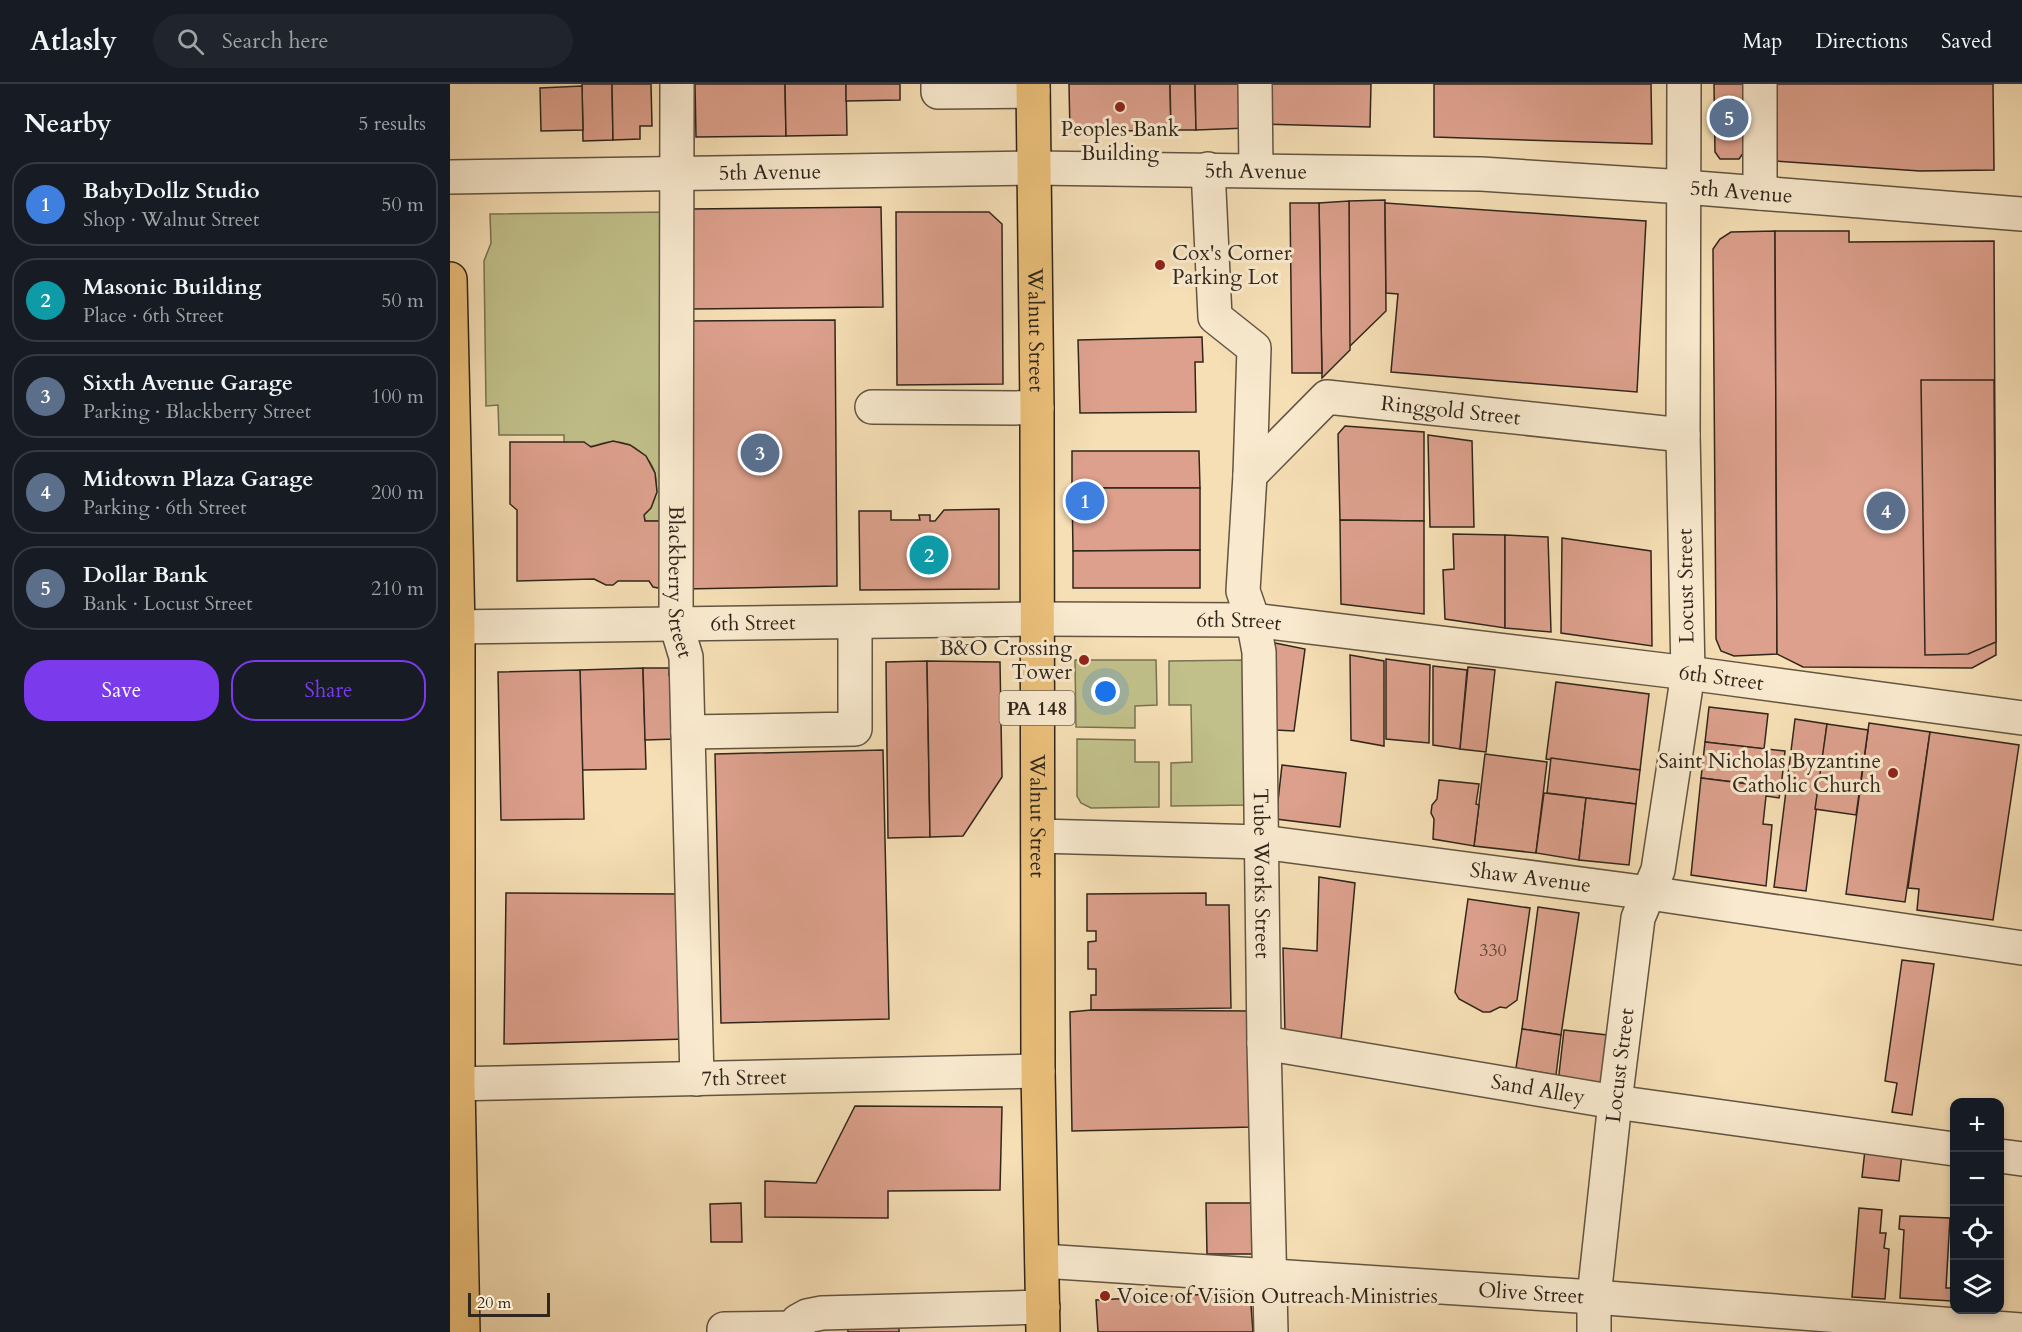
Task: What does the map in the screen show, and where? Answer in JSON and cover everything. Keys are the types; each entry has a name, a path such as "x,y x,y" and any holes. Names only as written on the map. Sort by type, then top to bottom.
{"main road":[{"name":"Walnut Street","path":"1033,88 1037,408 1038,1071 1043,1320"},
{"path":"450,279 454,627 454,1084 463,1332"}],"street":[{"name":"Blackberry Street","path":"677,84 676,624 687,657 697,1079"},
{"path":"938,84 938,92 982,88 1033,88"},
{"path":"1255,84 1256,170"},
{"name":"Locust Street","path":"1594,1332 1594,1297 1638,918 1658,870 1688,673 1683,435 1684,84"},
{"path":"1760,84 1760,193"},
{"name":"5th Avenue","path":"450,177 1034,168 1481,174 1684,187 2022,214"},
{"name":"Tube Works Street","path":"1208,170 1215,317 1254,348 1244,591 1260,652 1264,1043 1271,1332"},
{"name":"Ringgold Street","path":"1250,475 1327,398 1683,435"},
{"path":"872,407 1037,408"},
{"name":"6th Street","path":"454,627 1037,619 1253,620 1688,673 2022,718"},
{"path":"688,732 855,729 855,622"},
{"name":"Shaw Avenue","path":"1038,836 1262,842 2021,940"},
{"name":"Sand Alley","path":"1264,1043 1615,1102 1950,1148"},
{"name":"7th Street","path":"454,1084 1038,1071"},
{"path":"2004,1157 2022,1159"},
{"name":"Olive Street","path":"1042,1261 1594,1297 1766,1321 2022,1330"},
{"path":"724,1332 724,1329 806,1324 1043,1320"}],"shaded area":[{"path":"672,212 671,521 645,521 644,515 654,500 656,481 652,465 641,452 619,442 578,446 564,442 564,435 499,435 498,405 486,406 484,261 491,243 490,214"},
{"path":"1075,660 1156,660 1157,705 1135,706 1135,728 1076,727"},
{"path":"1250,660 1252,805 1171,806 1171,763 1192,762 1191,705 1169,705 1169,661"},
{"path":"1077,739 1135,740 1135,762 1159,762 1159,807 1091,808 1081,803 1077,796"}],"building":[{"path":"582,84 612,84 613,140 583,141"},
{"path":"612,84 651,84 652,126 640,126 640,139 613,140"},
{"path":"695,84 785,84 786,136 696,137"},
{"path":"785,84 846,84 847,135 786,136"},
{"path":"846,84 900,84 900,100 846,101"},
{"name":"Peoples Bank Building","path":"1069,84 1170,84 1171,130 1070,132"},
{"path":"1170,84 1195,84 1196,130 1171,130"},
{"path":"1195,84 1246,84 1247,128 1196,130"},
{"path":"1265,84 1371,84 1370,127 1264,124"},
{"path":"1434,84 1651,84 1652,144 1434,137"},
{"path":"1714,84 1743,84 1744,152 1739,159 1720,159 1715,152"},
{"path":"1774,84 1993,84 1994,170 1920,171 1775,161"},
{"path":"582,86 583,130 541,131 540,88"},
{"path":"1385,200 1386,311 1349,347 1349,201"},
{"path":"1349,201 1350,350 1322,378 1319,203"},
{"path":"1290,203 1319,203 1322,373 1292,373"},
{"path":"1385,203 1646,221 1637,392 1391,372 1398,294 1386,293"},
{"path":"881,207 883,307 692,309 691,209"},
{"path":"896,212 989,212 1002,224 1003,384 897,385"},
{"path":"1775,231 1777,654 1734,656 1721,651 1716,639 1713,249 1720,239 1731,232"},
{"path":"1775,231 1849,231 1849,242 1994,241 1996,655 1972,668 1803,667 1777,654"},
{"path":"835,320 837,586 685,589 685,321"},
{"path":"1202,337 1203,362 1195,362 1196,412 1080,413 1078,340"},
{"path":"1921,380 1994,380 1996,642 1968,654 1925,655"},
{"path":"1345,426 1424,432 1424,521 1340,520 1338,434"},
{"path":"1428,435 1472,441 1474,527 1430,527"},
{"path":"613,441 630,445 646,456 655,473 657,492 651,508 644,515 645,521 671,521 664,589 653,587 649,581 618,581 613,585 606,585 594,579 517,581 517,510 510,504 510,442 584,442 591,447"},
{"path":"1072,451 1199,451 1200,488 1072,488"},
{"path":"1072,488 1200,488 1200,550 1073,551"},
{"path":"999,509 999,589 860,590 859,511 891,511 891,520 920,520 919,515 930,515 930,521 935,521 944,510"},
{"path":"1340,520 1424,521 1424,614 1341,604"},
{"path":"1453,534 1505,535 1505,628 1445,619 1443,570 1454,569"},
{"path":"1505,535 1548,537 1551,632 1505,628"},
{"path":"1562,538 1651,551 1652,646 1561,633"},
{"path":"1200,550 1200,588 1073,588 1073,551"},
{"path":"1275,643 1305,649 1294,731 1276,730"},
{"path":"1350,655 1384,661 1384,746 1351,740"},
{"path":"1386,659 1430,665 1429,743 1386,739"},
{"path":"927,661 930,837 888,838 886,662"},
{"path":"927,661 1000,662 1002,777 963,836 930,837"},
{"path":"1433,666 1467,670 1460,749 1433,745"},
{"path":"1468,667 1495,670 1486,752 1460,749"},
{"path":"643,668 646,769 582,770 580,670"},
{"path":"643,668 669,668 669,675 675,674 676,739 645,740"},
{"path":"580,670 584,819 501,820 498,672"},
{"path":"1556,682 1649,694 1640,770 1546,759"},
{"path":"1709,707 1768,714 1764,749 1705,742"},
{"path":"1795,719 1827,724 1806,891 1774,887"},
{"name":"Saint Nicholas Byzantine Catholic Church","path":"1869,723 1930,732 1905,902 1846,894"},
{"path":"1827,724 1868,730 1856,815 1815,809"},
{"path":"1930,732 2019,745 1993,920 1917,910 1919,889 1908,888"},
{"path":"1705,742 1785,751 1781,788 1701,778"},
{"path":"883,750 889,1019 721,1023 715,754"},
{"path":"1485,754 1547,762 1536,853 1474,846"},
{"path":"1551,758 1640,770 1636,804 1547,793"},
{"path":"1282,765 1346,773 1340,827 1276,819"},
{"path":"1701,778 1781,788 1779,798 1766,796 1763,824 1772,825 1766,886 1691,875"},
{"path":"1439,780 1479,784 1474,846 1433,839 1434,819 1431,813 1432,805 1437,799"},
{"path":"1544,793 1586,798 1579,860 1536,853"},
{"path":"1586,798 1636,804 1629,865 1579,860"},
{"path":"1319,877 1355,883 1341,1041 1285,1033 1283,948 1317,951"},
{"path":"506,893 680,894 686,1039 504,1044"},
{"path":"1206,893 1206,905 1229,905 1231,1008 1091,1010 1091,995 1096,995 1096,969 1088,969 1088,942 1096,941 1096,931 1087,931 1087,894"},
{"path":"1468,899 1530,908 1517,1000 1506,1008 1500,1007 1490,1012 1483,1012 1459,999 1455,992"},
{"path":"1538,907 1579,913 1561,1035 1522,1029"},
{"path":"1902,960 1934,964 1912,1115 1892,1112 1897,1083 1885,1081"},
{"path":"1091,1010 1251,1011 1253,1127 1072,1131 1070,1012"},
{"path":"1522,1029 1561,1035 1556,1075 1516,1068"},
{"path":"1564,1030 1607,1035 1601,1088 1558,1083"},
{"path":"855,1106 1002,1107 1000,1190 888,1191 888,1218 765,1217 765,1181 816,1183"},
{"path":"1865,1150 1902,1154 1899,1181 1862,1177"},
{"path":"741,1203 742,1242 711,1242 710,1204"},
{"path":"1206,1203 1254,1203 1255,1254 1207,1254"},
{"path":"1859,1208 1882,1210 1880,1233 1886,1233 1884,1248 1889,1249 1885,1299 1852,1297"},
{"path":"1900,1216 1950,1218 1946,1288 1950,1288 1950,1301 1900,1298 1904,1230 1899,1229"},
{"path":"1250,1292 1253,1332 1098,1332 1096,1300"},
{"path":"899,1322 899,1332 848,1332 847,1323"}],"place":[{"name":"Peoples Bank Building","path":"1120,107"},
{"name":"Dollar Bank","path":"1729,118"},
{"name":"Cox's Corner Parking Lot","path":"1160,265"},
{"name":"Sixth Avenue Garage","path":"760,453"},
{"name":"BabyDollz Studio","path":"1085,501"},
{"name":"Midtown Plaza Garage","path":"1886,511"},
{"name":"Masonic Building","path":"929,555"},
{"name":"B&O Crossing Tower","path":"1084,660"},
{"name":"Saint Nicholas Byzantine Catholic Church","path":"1893,773"},
{"name":"Voice of Vision Outreach Ministries","path":"1105,1296"}]}
